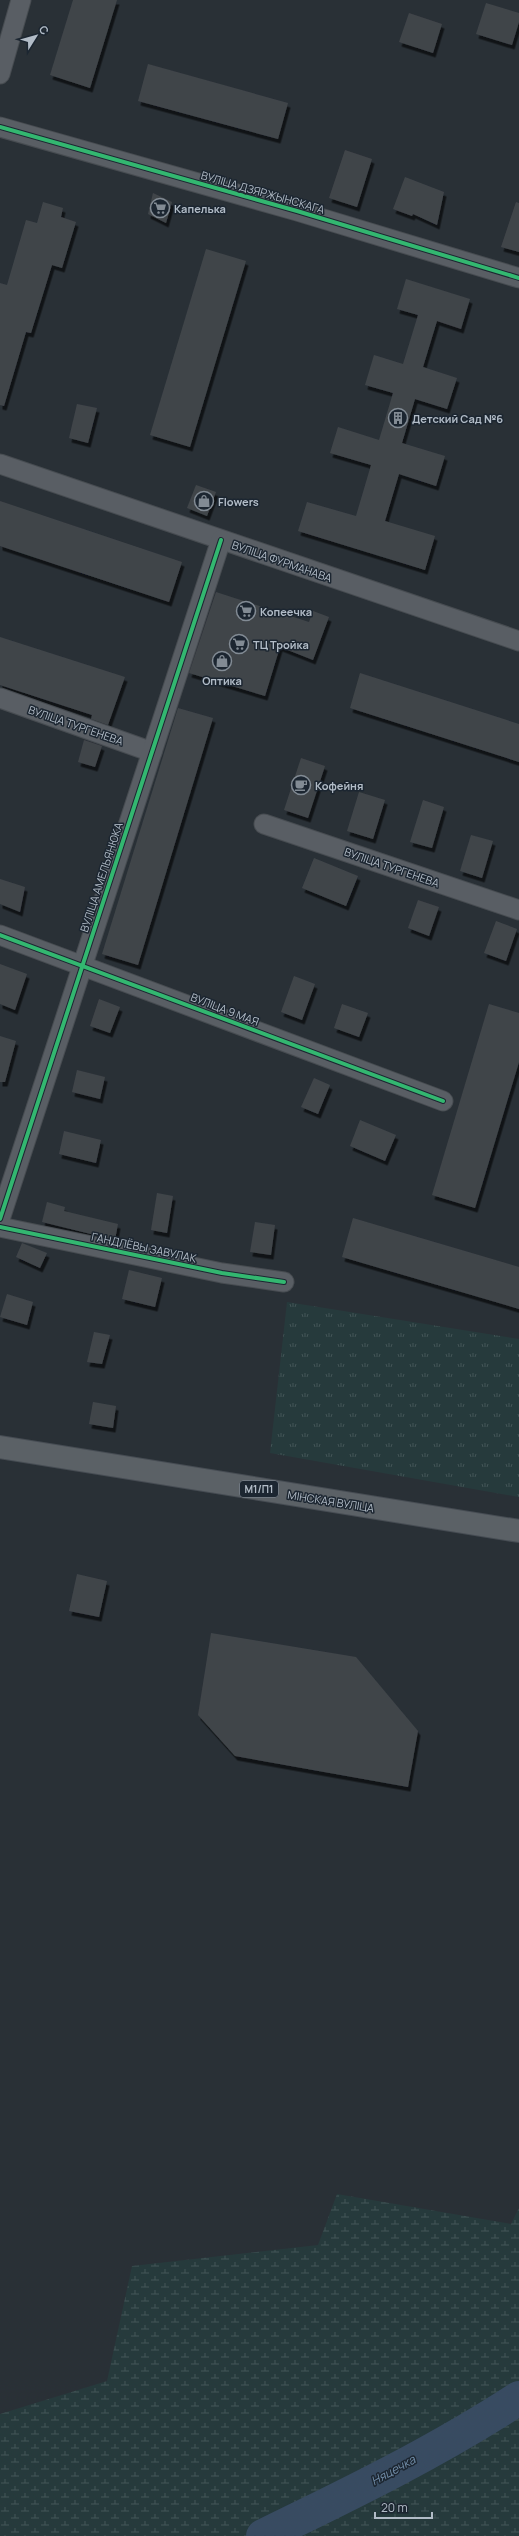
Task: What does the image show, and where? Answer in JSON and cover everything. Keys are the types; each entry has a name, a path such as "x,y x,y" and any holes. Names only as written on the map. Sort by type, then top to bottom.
{"main road":[{"name":"МІНСКАЯ ВУЛІЦА","path":"0,1447 519,1532"}],"street":[{"path":"0,74 21,0"},
{"name":"ВУЛІЦА ДЗЯРЖЫНСКАГА","path":"0,127 297,211 519,278"},
{"name":"ВУЛІЦА ФУРМАНАВА","path":"0,464 220,540 518,636"},
{"name":"ВУЛІЦА АМЕЛЬЯНЮКА","path":"0,1220 220,540"},
{"name":"ВУЛІЦА ТУРГЕНЕВА","path":"0,698 152,752"},
{"name":"ВУЛІЦА ТУРГЕНЕВА","path":"264,824 519,910"},
{"name":"ВУЛІЦА 9 МАЯ","path":"0,935 443,1101"},
{"name":"ГАНДЛЁВЫ ЗАВУЛАК","path":"0,1227 222,1273 284,1282"}],"green space":[{"path":"287,1302 519,1339 519,1497 270,1453"},
{"path":"337,2194 511,2224 519,2208 519,2536 0,2536 0,2414 107,2381 132,2266 318,2245"}],"building":[{"path":"73,0 117,0 90,88 50,75"},
{"path":"486,3 519,13 519,22 512,45 476,34"},
{"path":"409,13 442,24 433,53 399,42"},
{"path":"148,64 288,103 278,139 138,101"},
{"path":"345,150 372,159 357,207 329,198"},
{"path":"405,177 444,192 437,225 413,214 412,216 393,209"},
{"name":"Капелька","path":"153,193 172,202 166,223 148,214"},
{"path":"43,202 63,208 61,217 76,222 62,268 52,265 31,333 26,332 4,406 0,405 0,283 7,285 26,220 37,223"},
{"path":"516,202 519,203 519,252 501,247"},
{"path":"206,249 246,261 190,447 150,435"},
{"name":"Детский Сад №6","path":"406,279 470,299 461,329 437,321 423,367 457,378 447,409 415,399 402,443 445,456 436,486 399,474 385,521 435,536 425,570 298,531 307,502 356,516 371,465 330,453 338,427 379,440 393,393 365,385 374,355 403,364 418,315 397,309"},
{"path":"77,404 97,408 88,443 69,438"},
{"path":"196,485 216,492 207,516 187,508"},
{"path":"0,501 182,562 169,602 0,546"},
{"name":"ТЦ Тройка","path":"216,592 309,622 313,611 329,617 313,660 280,647 265,696 189,673"},
{"path":"0,637 125,677 108,725 91,719 92,715 0,685"},
{"path":"360,673 519,724 519,762 350,708"},
{"path":"178,708 213,718 138,965 102,954"},
{"path":"84,740 102,746 95,767 78,762"},
{"path":"301,758 325,766 308,818 284,810"},
{"path":"359,792 385,800 373,839 347,831"},
{"path":"423,800 444,807 432,848 410,842"},
{"path":"471,835 493,841 482,878 460,871"},
{"path":"314,858 358,876 346,906 302,888"},
{"path":"0,879 25,887 20,912 0,904"},
{"path":"418,900 439,907 429,936 408,928"},
{"path":"496,921 517,929 506,961 484,953"},
{"path":"0,964 27,974 15,1010 0,1004"},
{"path":"294,976 315,984 302,1020 281,1012"},
{"path":"99,999 120,1007 110,1033 90,1026"},
{"path":"342,1004 368,1013 359,1037 334,1028"},
{"path":"489,1004 519,1013 519,1062 475,1208 432,1195"},
{"path":"0,1036 16,1041 5,1082 0,1082"},
{"path":"77,1070 105,1077 100,1099 72,1092"},
{"path":"314,1078 330,1085 318,1114 301,1107"},
{"path":"360,1120 396,1135 385,1161 350,1146"},
{"path":"64,1131 101,1140 96,1163 59,1154"},
{"path":"157,1193 173,1196 167,1233 151,1230"},
{"path":"47,1202 65,1207 64,1211 118,1224 115,1240 42,1222"},
{"path":"353,1218 519,1267 519,1309 342,1257"},
{"path":"255,1222 275,1225 271,1255 250,1252"},
{"path":"22,1243 47,1253 40,1268 16,1257"},
{"path":"129,1270 162,1278 155,1307 122,1299"},
{"path":"7,1294 33,1302 27,1325 0,1317"},
{"path":"94,1332 110,1335 102,1364 87,1362"},
{"path":"93,1402 116,1406 113,1428 89,1424"},
{"path":"77,1574 107,1581 99,1617 69,1611"},
{"path":"211,1633 356,1657 418,1731 408,1787 235,1756 198,1715"}],"waterway":[{"name":"Няцечка","path":"263,2536 361,2488 425,2454 519,2398"}],"cycle path":[{"path":"0,127 297,211 519,278"},
{"path":"0,1219 221,540"},
{"path":"0,935 443,1101"},
{"path":"0,1227 222,1273 284,1282"}],"place":[{"name":"Капелька","path":"160,208"},
{"name":"Детский Сад №6","path":"398,418"},
{"name":"Flowers","path":"204,501"},
{"name":"Копеечка","path":"246,611"},
{"name":"ТЦ Тройка","path":"239,644"},
{"name":"Оптика","path":"222,661"},
{"name":"Кофейня","path":"301,785"}]}
